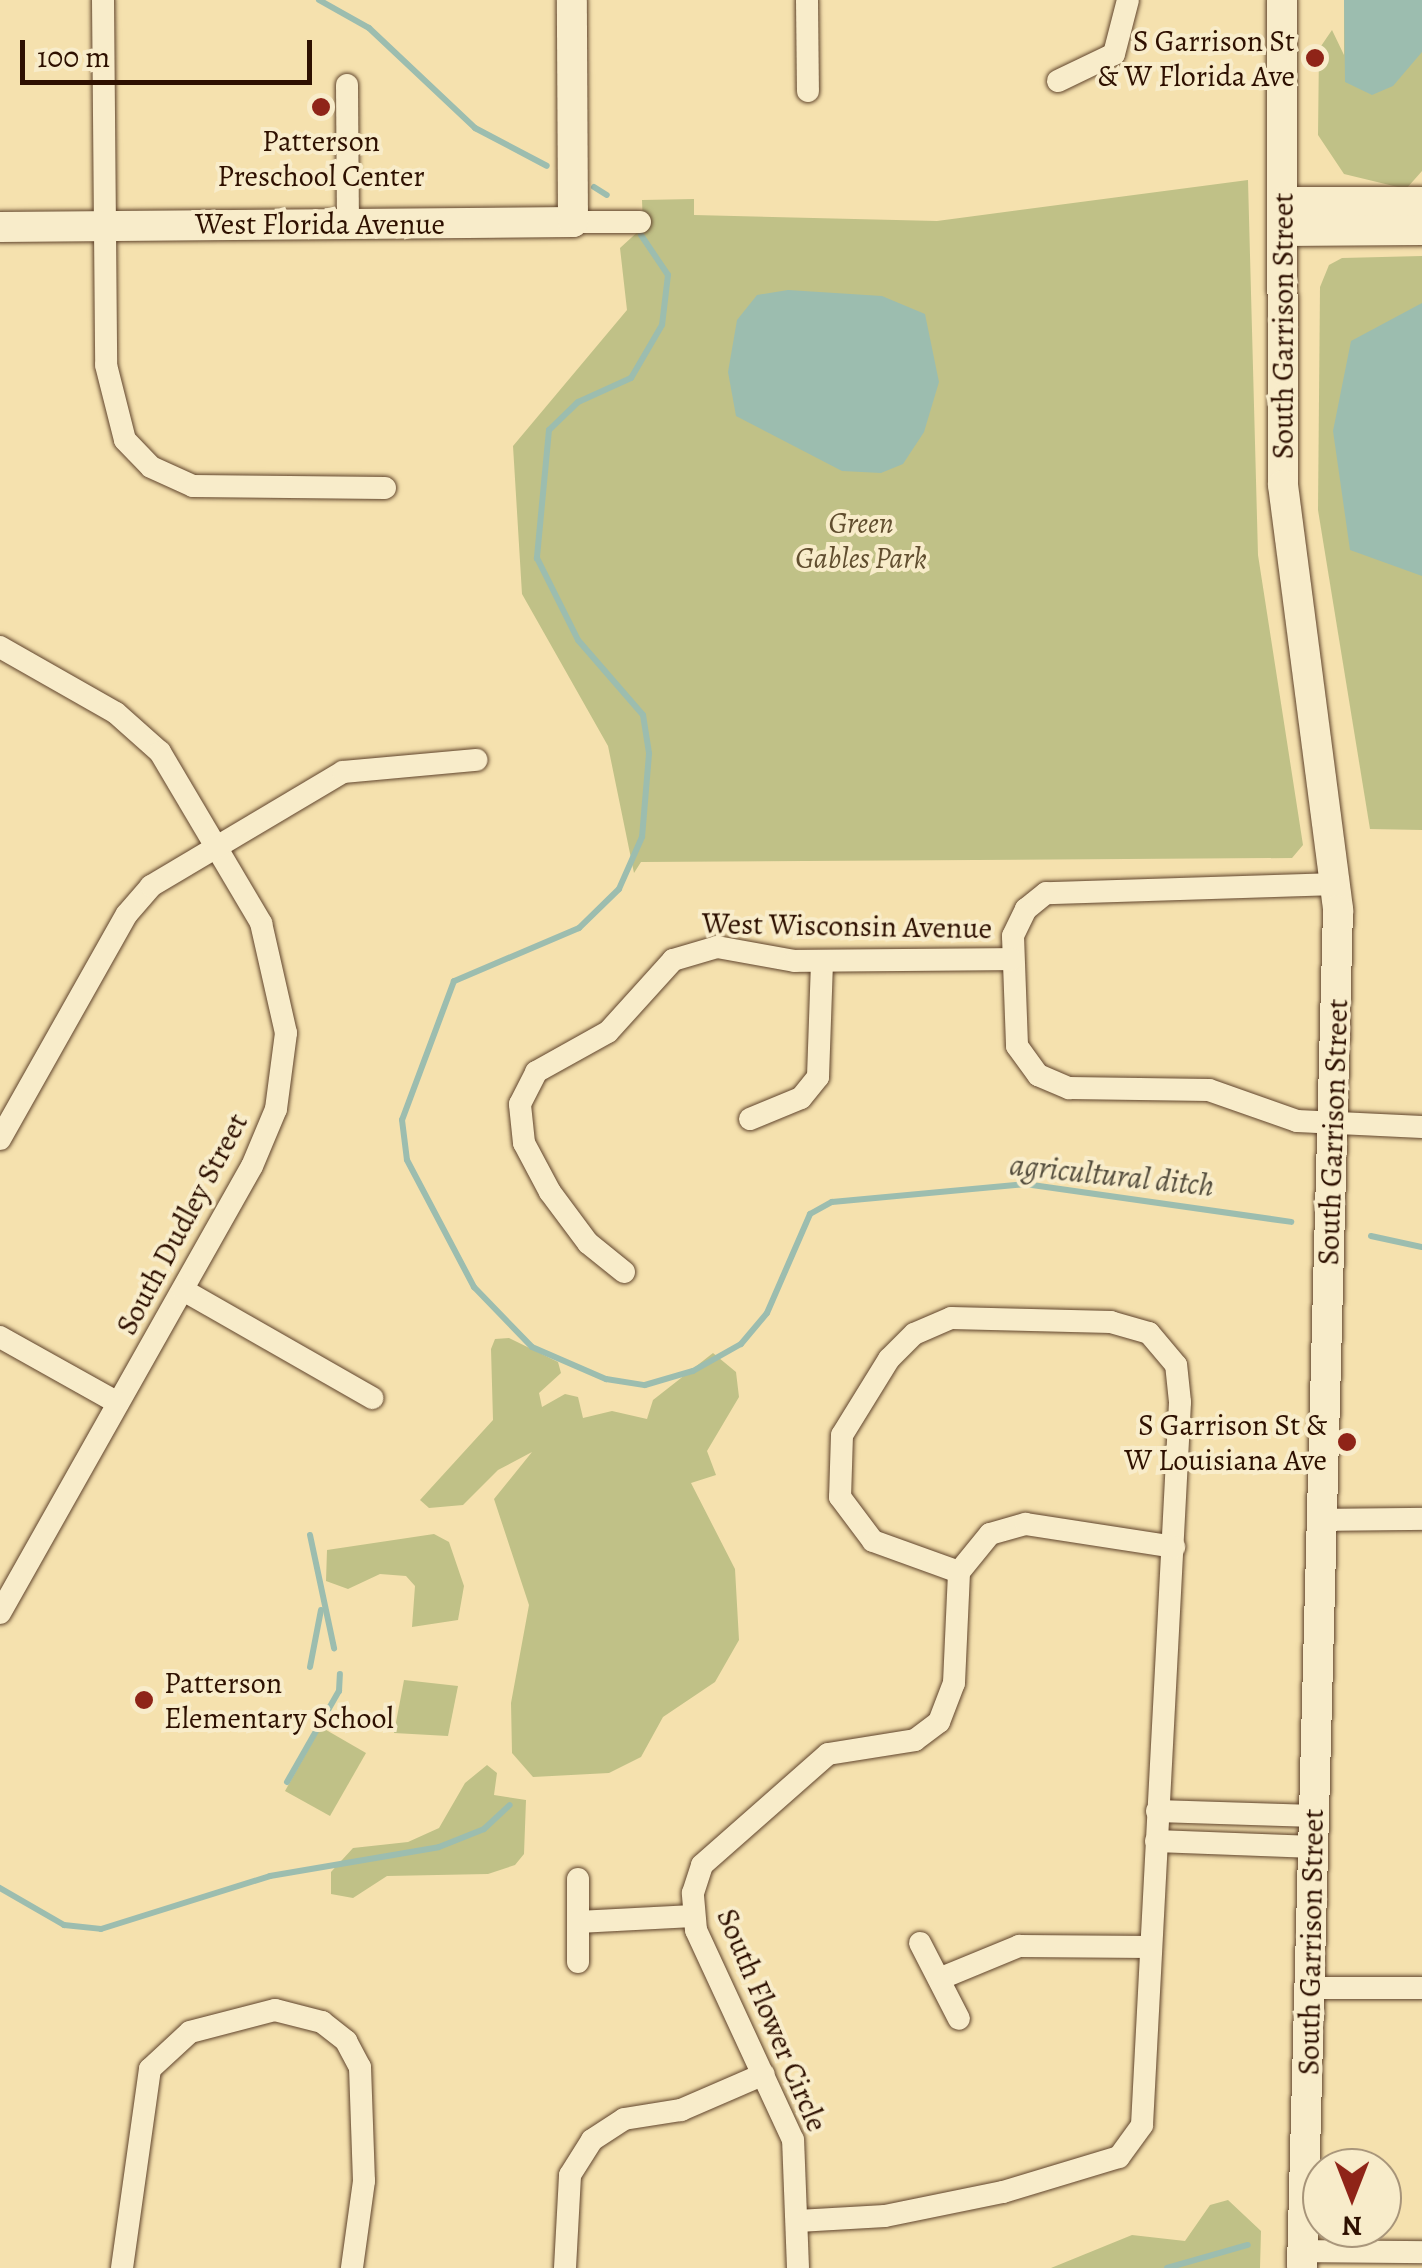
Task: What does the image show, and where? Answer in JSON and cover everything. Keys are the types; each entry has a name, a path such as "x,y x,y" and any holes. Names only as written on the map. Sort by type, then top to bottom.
{"main road":[{"path":"572,0 573,222"},
{"name":"South Garrison Street","path":"1282,0 1287,544 1337,884 1334,1124 1302,2260"},
{"path":"1283,216 1422,202"},
{"path":"1283,216 1422,230"},
{"name":"West Florida Avenue","path":"0,227 573,222"}],"street":[{"path":"104,0 108,391 118,428 139,457 202,488 385,488"},
{"path":"807,0 808,91"},
{"path":"1058,82 1114,54 1128,0"},
{"path":"347,85 348,224"},
{"name":"West Florida Avenue","path":"573,222 640,222"},
{"name":"South Dudley Street","path":"0,1613 262,1145 286,1052 276,962 218,846 148,738 3,656"},
{"path":"0,1139 127,914 151,886 342,772 476,760"},
{"name":"West Wisconsin Avenue","path":"624,1272 576,1228 530,1157 519,1115 528,1082 608,1032 684,953 728,947 822,961 1011,959 1021,917 1054,890 1337,884"},
{"path":"1011,959 1017,1046 1046,1081 1082,1089 1209,1090 1278,1117 1334,1124 1422,1127"},
{"path":"750,1118 794,1102 816,1082 822,961"},
{"path":"184,1290 372,1398"},
{"path":"798,2221 956,2204 1127,2152 1145,2109 1157,1810 1174,1547 1180,1388 1163,1346 1121,1324 952,1318 914,1334 888,1359 842,1435 836,1473 862,1533 959,1572 984,1538 1019,1525 1174,1547"},
{"path":"0,1337 118,1403"},
{"path":"1322,1520 1422,1519"},
{"name":"South Flower Circle","path":"798,2268 793,2140 694,1916 694,1887 708,1858 816,1762 846,1746 915,1740 939,1722 954,1683 959,1572"},
{"path":"1157,1810 1314,1832"},
{"path":"1156,1840 1314,1832"},
{"path":"578,1879 578,1962"},
{"path":"578,1922 694,1916"},
{"path":"920,1942 959,2019"},
{"path":"938,1979 1019,1946 1151,1948"},
{"path":"1311,1988 1422,1988"},
{"path":"122,2268 150,2069 190,2032 274,2010 322,2022 346,2040 360,2067 364,2181 352,2268"},
{"path":"565,2268 570,2175 592,2140 624,2120 681,2110 764,2074"},
{"path":"1302,2260 1422,2252"}],"green space":[{"path":"1344,0 1422,0 1422,171 1406,189 1344,174 1318,135 1319,49 1332,30 1344,55"},
{"name":"Green Gables Park","path":"1248,180 1258,555 1303,845 1292,858 641,862 634,873 608,746 522,594 513,446 627,310 620,248 643,227 642,200 694,199 694,215 937,221"},
{"path":"1422,256 1422,830 1370,829 1318,510 1320,287 1329,265 1342,258"},
{"path":"509,1338 558,1362 561,1373 539,1393 542,1407 565,1394 578,1397 583,1418 612,1411 647,1419 653,1400 713,1353 736,1372 739,1397 707,1451 716,1475 691,1483 735,1569 739,1640 715,1682 663,1717 641,1757 609,1773 533,1777 512,1753 511,1703 529,1605 494,1499 532,1452 498,1470 463,1505 429,1508 420,1500 493,1420 491,1349 495,1339"},
{"path":"434,1534 449,1542 464,1586 458,1620 412,1627 415,1586 406,1576 380,1574 348,1589 326,1581 327,1550"},
{"path":"404,1680 458,1686 448,1736 394,1733"},
{"path":"321,1727 366,1753 330,1816 285,1791"},
{"path":"487,1765 497,1773 494,1795 526,1800 524,1854 515,1865 488,1874 387,1876 353,1898 331,1894 331,1872 353,1848 408,1842 439,1828 465,1783"},
{"path":"1228,2200 1261,2231 1260,2268 1051,2268 1132,2235 1185,2241 1210,2205"}],"shaded area":[{"path":"1344,0 1422,0 1422,52 1393,86 1372,95 1345,82"},
{"path":"788,290 882,296 925,314 939,382 924,432 903,464 881,473 842,471 736,416 728,372 737,320 757,295"},
{"path":"1422,303 1422,576 1350,550 1333,431 1351,341"}],"waterway":[{"name":"agricultural ditch","path":"319,0 369,28 475,128 547,166"},
{"name":"agricultural ditch","path":"594,187 607,195"},
{"name":"agricultural ditch","path":"641,235 668,275 662,325 631,378 578,402 549,430 537,558 578,640 643,715 649,754 642,837 619,889 579,928 454,981 402,1120 407,1160 474,1287 532,1347 606,1379 645,1385 693,1371 741,1344 767,1313 810,1214 832,1202 1025,1184 1291,1222"},
{"name":"agricultural ditch","path":"1371,1236 1422,1247"},
{"path":"310,1535 334,1648"},
{"path":"310,1667 321,1610"},
{"path":"287,1782 339,1691 340,1674"},
{"path":"0,1888 64,1925 101,1929 270,1876 439,1847 484,1829 510,1805"},
{"path":"1167,2268 1248,2245"}],"place":[{"name":"S Garrison St & W Florida Ave","path":"1315,58"},
{"name":"Patterson Preschool Center","path":"321,107"},
{"name":"S Garrison St & W Louisiana Ave","path":"1347,1442"},
{"name":"Patterson Elementary School","path":"144,1700"}]}
